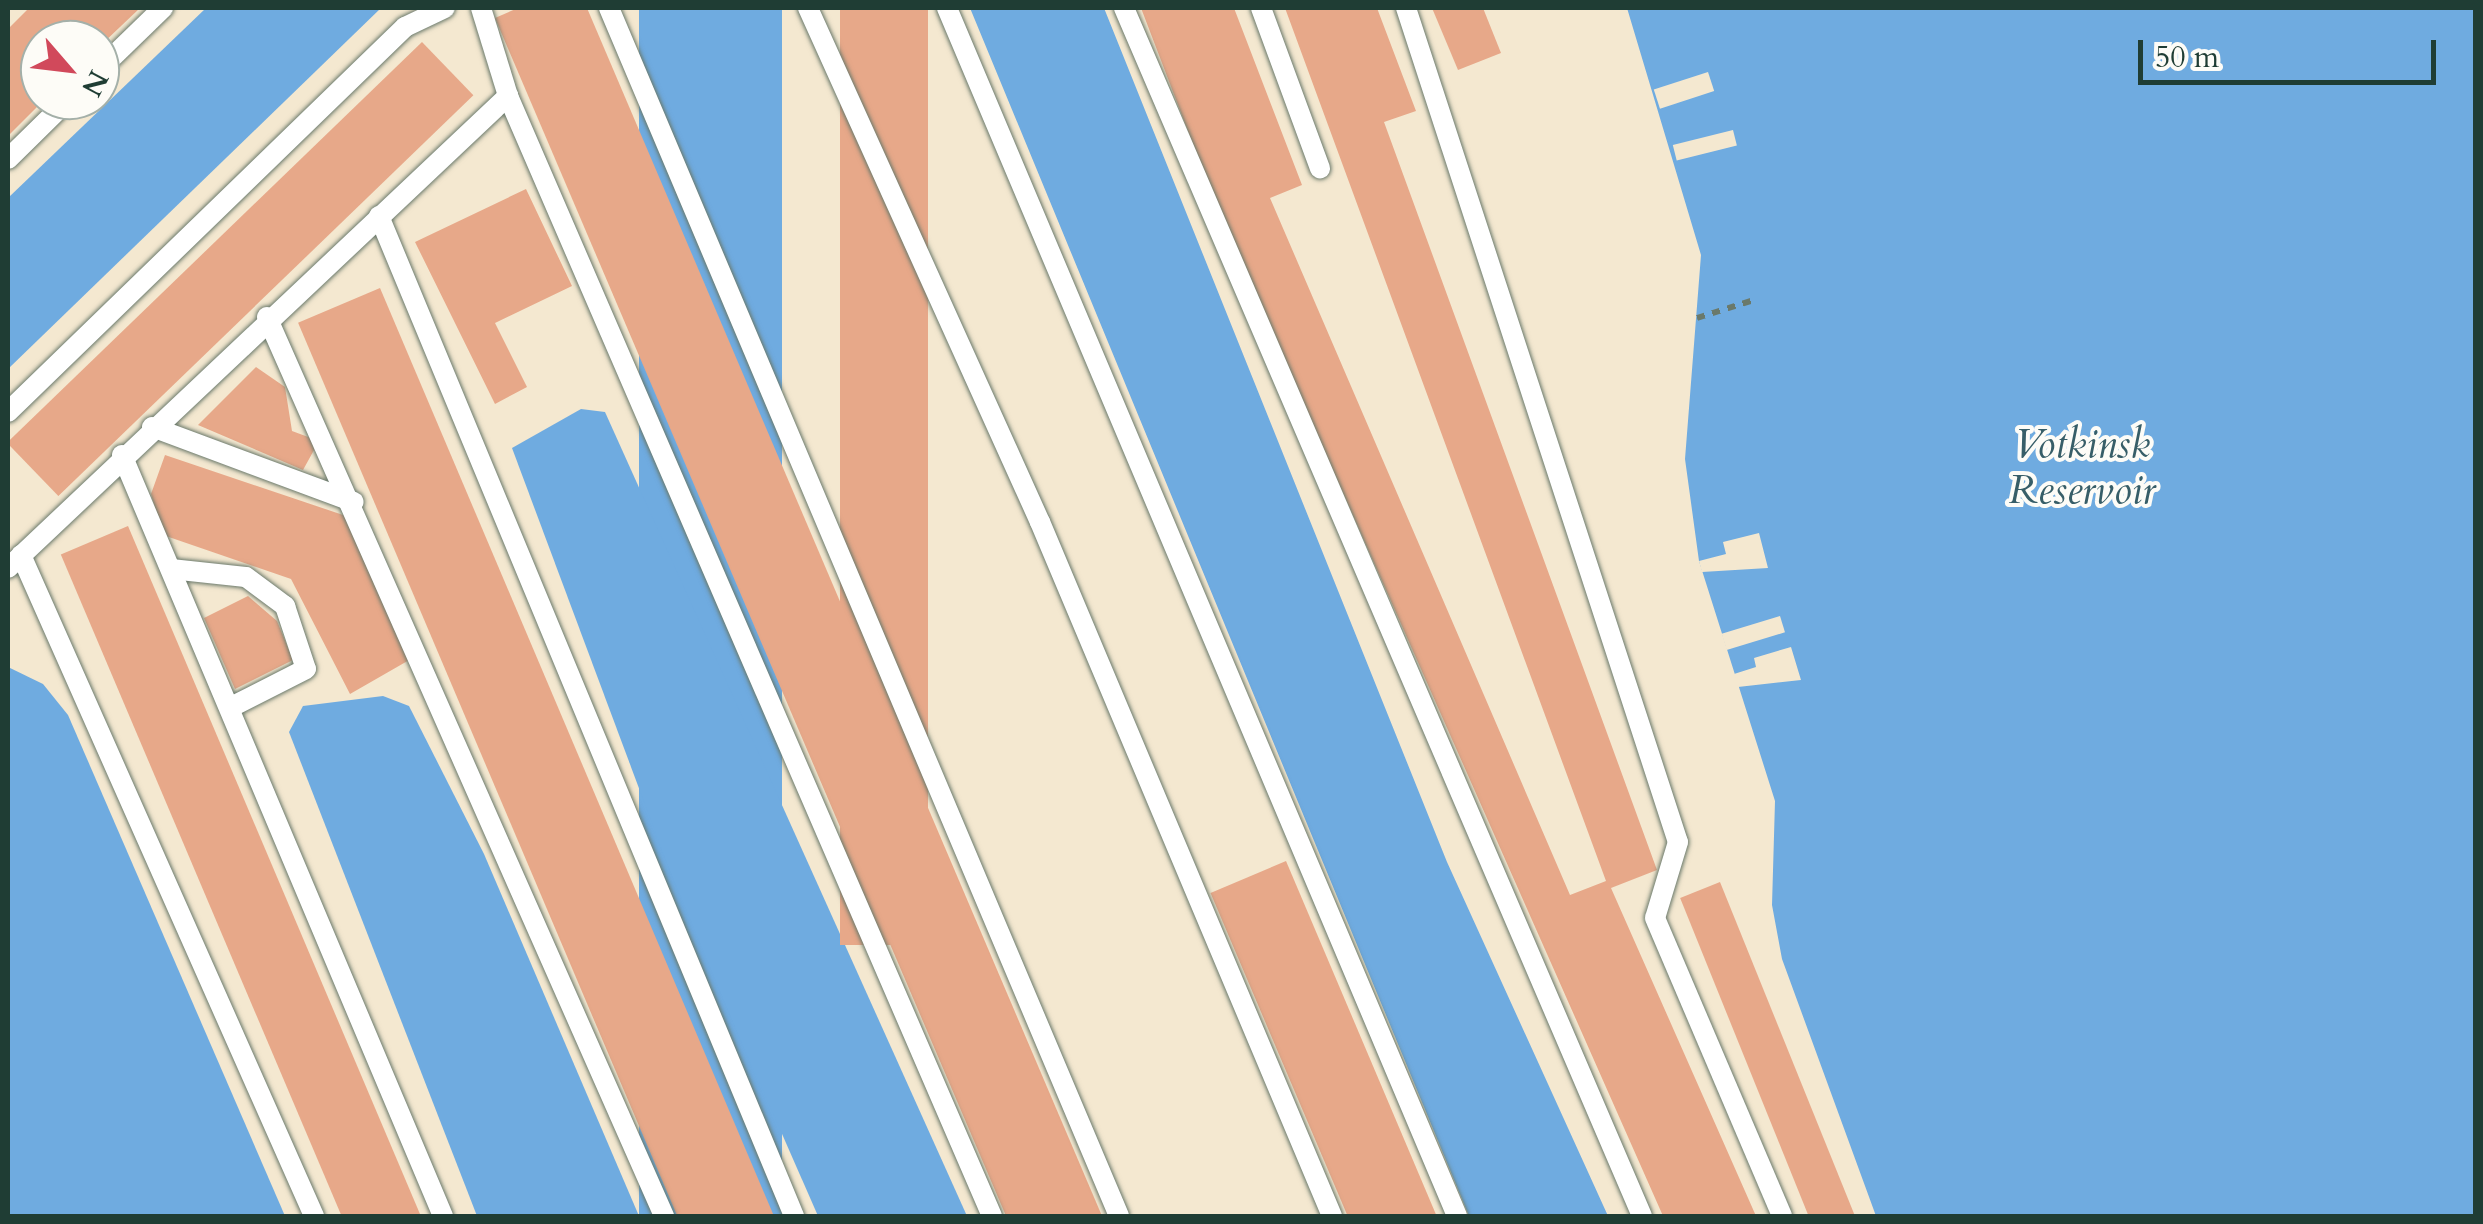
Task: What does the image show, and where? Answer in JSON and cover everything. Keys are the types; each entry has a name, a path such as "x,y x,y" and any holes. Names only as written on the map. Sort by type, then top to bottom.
{"lane":[{"path":"120,50 163,8"},
{"path":"8,412 404,27 445,8"},
{"path":"481,8 508,96 992,1216"},
{"path":"608,8 1118,1216"},
{"path":"808,8 1040,522 1332,1216"},
{"path":"947,8 1458,1216"},
{"path":"1124,8 1642,1216"},
{"path":"1260,8 1320,168"},
{"path":"1406,8 1678,842 1655,918 1782,1216"},
{"path":"314,1216 14,562 267,318 508,96"},
{"path":"8,158 47,120"},
{"path":"378,216 794,1216"},
{"path":"267,318 354,502 664,1216"},
{"path":"152,427 354,502"},
{"path":"122,456 444,1216"},
{"path":"171,568 246,578 285,606 306,669 231,707"}],"path":[{"path":"1697,318 1754,300"}],"water":[{"path":"206,8 381,8 8,369 8,198 89,120 120,120 120,91"},
{"path":"639,8 782,8 782,1216 639,1216"},
{"path":"970,8 1104,8 1447,862 1608,1216 1469,1216"},
{"name":"Votkinsk Reservoir","path":"1627,8 2475,8 2475,1216 1876,1216 1782,959 1772,905 1775,801 1699,561 1685,459 1701,255"},
{"path":"581,409 605,412 967,1216 818,1216 687,917 512,448"},
{"path":"8,667 43,684 68,715 285,1216 8,1216"},
{"path":"383,696 409,706 484,854 639,1216 477,1216 289,732 303,706"}],"pier":[{"path":"1708,72 1714,91 1660,109 1654,90"},
{"path":"1733,130 1737,146 1677,161 1673,145"},
{"path":"1759,533 1768,568 1702,572 1699,561 1726,554 1723,542"},
{"path":"1780,616 1785,632 1727,650 1722,634"},
{"path":"1791,647 1801,680 1738,687 1734,674 1756,667 1754,658"}],"building":[{"path":"29,8 140,8 120,27 120,20 20,20 20,120 24,120 8,136 8,29"},
{"path":"518,8 587,8 1102,1216 1006,1216 495,18"},
{"path":"840,8 928,8 928,945 840,945"},
{"path":"1141,8 1234,8 1302,185 1270,198 1570,895 1606,881 1285,8 1377,8 1416,111 1384,122 1657,870 1611,888 1756,1216 1663,1216 1220,215"},
{"path":"1432,8 1483,8 1501,53 1458,70"},
{"path":"422,42 473,95 58,496 8,442"},
{"path":"526,189 572,286 495,323 527,387 495,404 415,242"},
{"path":"380,288 774,1216 677,1216 298,323"},
{"path":"256,367 285,387 292,431 319,441 303,470 198,425"},
{"path":"165,455 349,517 411,659 350,694 291,579 163,535 151,494"},
{"path":"128,526 421,1216 342,1216 61,555"},
{"path":"248,596 277,621 293,660 235,689 204,618"},
{"path":"1286,861 1436,1215 1348,1216 1211,893"},
{"path":"1720,882 1854,1215 1809,1216 1680,898"}]}
